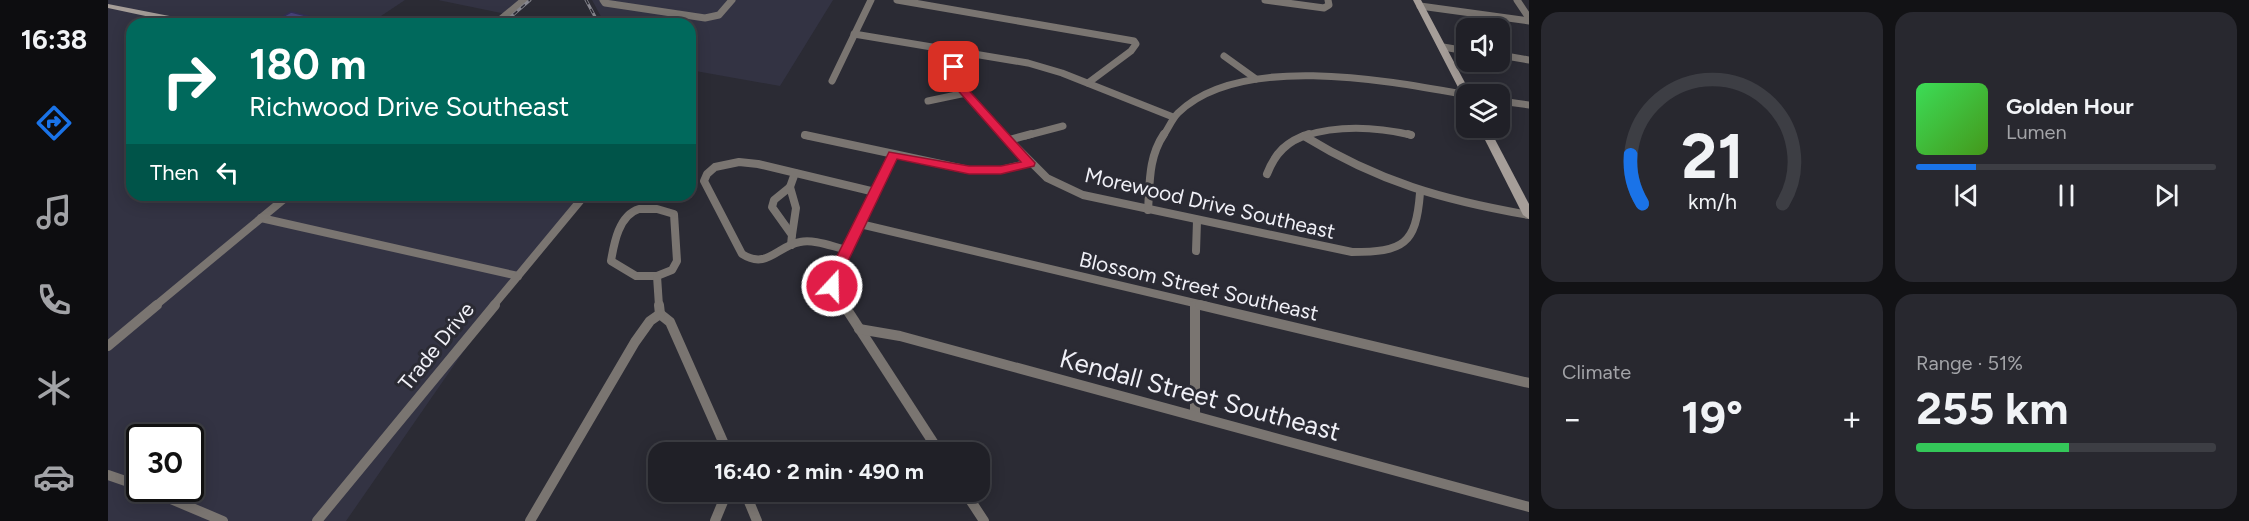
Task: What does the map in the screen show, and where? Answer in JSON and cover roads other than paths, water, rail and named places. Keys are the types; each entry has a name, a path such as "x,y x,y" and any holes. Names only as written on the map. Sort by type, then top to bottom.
{"main road":[{"path":"1418,3 1462,84"},
{"path":"108,6 166,18"},
{"path":"1489,138 1529,215"}],"street":[{"path":"502,18 524,0"},
{"path":"603,0 604,3 705,18 719,15 732,0"},
{"path":"832,81 871,0"},
{"path":"897,0 1131,39 1136,44 1131,51 1088,83"},
{"path":"955,10 960,0"},
{"path":"1265,0 1324,8 1329,5 1328,0"},
{"path":"1517,0 1529,20"},
{"path":"1418,3 1529,20"},
{"path":"854,34 1028,63 1088,83 1173,117"},
{"path":"1443,47 1456,49"},
{"name":"Morewood Drive Southeast","path":"960,52 954,67 954,78 1029,163 1063,187 1101,200 1333,249 1376,252 1391,249 1408,240 1416,226 1420,193"},
{"path":"1224,56 1256,79"},
{"path":"1510,57 1529,60"},
{"path":"1148,210 1155,148 1173,117 1209,93 1256,79 1303,74 1456,93"},
{"path":"928,101 966,93"},
{"path":"1510,102 1529,105"},
{"path":"1009,140 1063,126"},
{"path":"1267,174 1271,159 1278,150 1304,136 1321,131 1356,128 1386,129 1410,135"},
{"path":"806,135 969,170 1001,170 1029,163"},
{"path":"1304,136 1352,165 1420,193 1473,206 1529,215"},
{"path":"893,155 832,280 832,286 933,442"},
{"path":"790,187 796,208 792,240 776,256 763,259 747,258 742,254 704,181 715,166 727,163 758,164 875,192"},
{"path":"795,173 790,187 774,200 772,207 792,240 848,250"},
{"path":"108,346 282,201"},
{"name":"Trade Drive","path":"317,521 580,201"},
{"path":"657,209 674,214 677,261 672,270 657,276 636,276 611,261 612,251 627,215 635,210 657,209"},
{"path":"261,218 518,276"},
{"path":"1196,251 1197,220"},
{"name":"Blossom Street Southeast","path":"860,224 1529,383"},
{"path":"657,276 660,314 670,322 723,442"},
{"path":"1194,416 1195,304"},
{"path":"530,521 635,342 651,321 660,314"},
{"name":"Kendall Street Southeast","path":"859,329 900,336 1529,507"},
{"path":"108,475 126,481"},
{"path":"178,502 223,521"},
{"path":"715,521 723,502"},
{"path":"749,502 757,521"},
{"path":"972,502 984,521"}],"railway":[{"path":"509,18 530,0"},
{"path":"586,0 596,18"}]}
